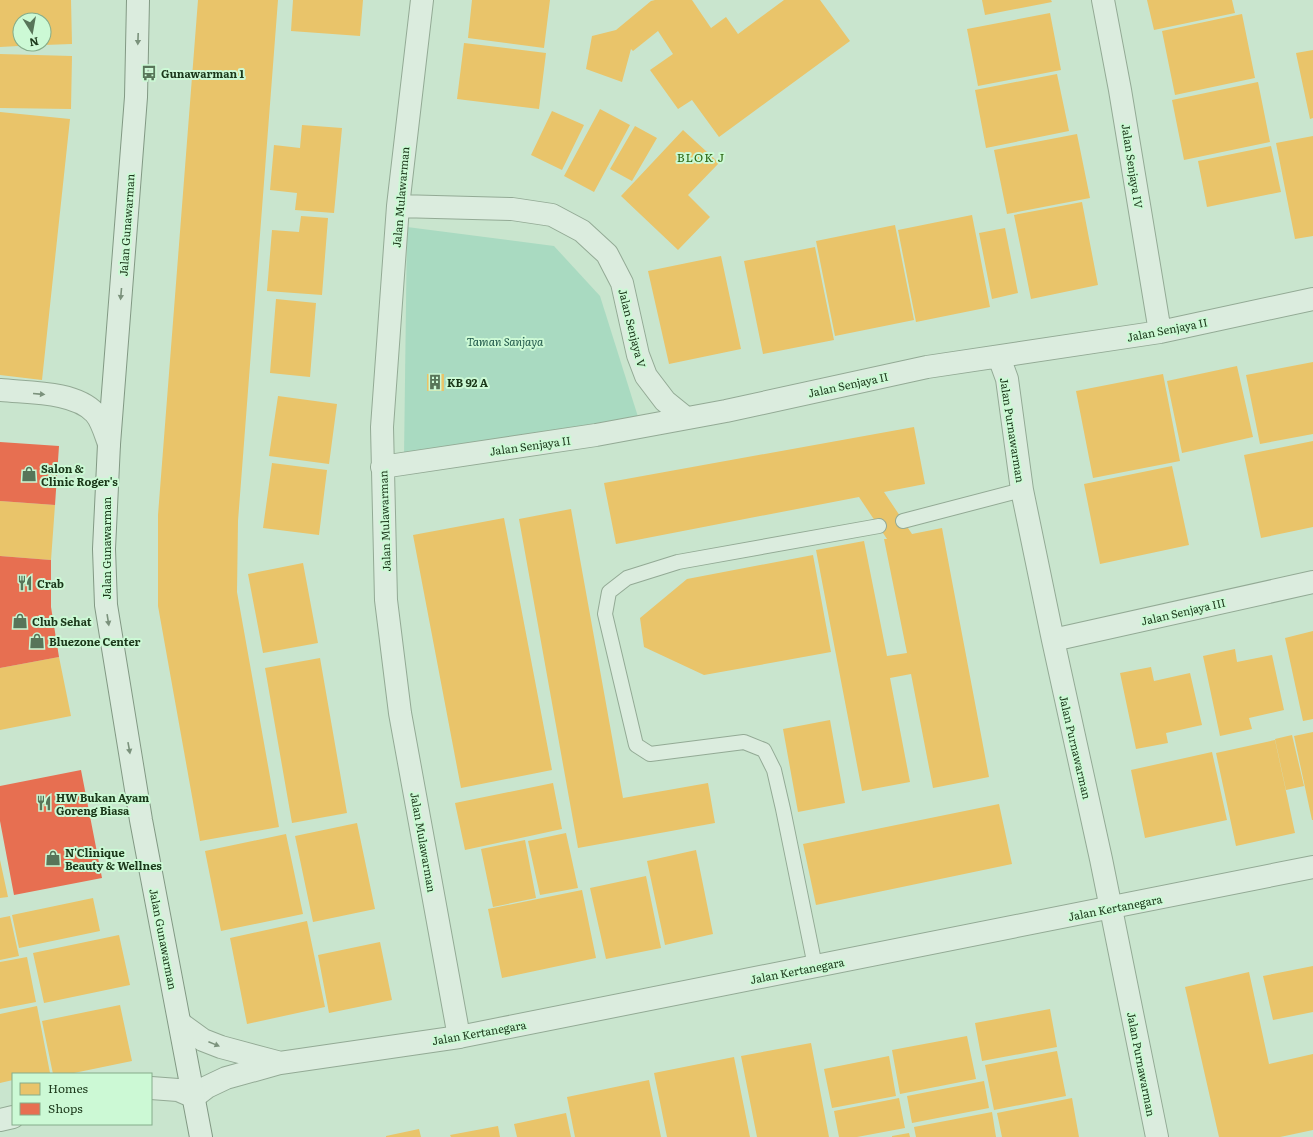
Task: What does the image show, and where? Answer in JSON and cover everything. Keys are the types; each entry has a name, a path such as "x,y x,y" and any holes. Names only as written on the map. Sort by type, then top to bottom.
{"street":[{"name":"Jalan Gunawarman","path":"138,0 135,105 109,444 104,549 106,605 141,820 181,1024 201,1137"},
{"name":"Jalan Mulawarman","path":"422,0 398,206 382,427 386,600 400,713 459,1037"},
{"name":"Jalan Senjaya IV","path":"1103,0 1120,90 1160,332"},
{"name":"Jalan Senjaya V","path":"398,206 512,209 552,216 582,231 607,254 622,283 638,355 646,376 665,401 686,418"},
{"name":"Jalan Senjaya II","path":"382,467 550,443 686,418 927,368 1160,332 1313,299"},
{"name":"Jalan Purnawarman","path":"999,357 1007,378 1022,490 1052,640 1111,908 1157,1137"},
{"path":"0,390 55,395 80,402 94,413 103,426 109,444"},
{"name":"Jalan Senjaya III","path":"1052,640 1313,582"},
{"name":"Jalan Kertanegara","path":"194,1096 207,1087 226,1078 280,1063 459,1037 1313,867"},
{"name":"Jalan Kertanegara","path":"181,1024 203,1040 221,1047 280,1063"},
{"path":"152,1088 178,1090 194,1096"},
{"path":"0,1120 12,1117"}],"lane":[{"path":"903,521 1022,490"},
{"path":"815,966 774,770 764,750 744,742 650,754 636,745 605,614 609,592 627,578 678,562 879,526"}],"green space":[{"name":"Taman Sanjaya","path":"407,227 554,246 600,296 639,420 404,458"}],"building: Homes":[{"path":"0,0 71,0 72,44 52,45 52,12 12,12 12,46 0,47"},
{"path":"198,0 278,0 238,521 237,592 279,827 200,841 158,606 158,515"},
{"path":"293,0 363,0 360,36 291,31"},
{"path":"472,0 550,0 544,48 468,38"},
{"path":"692,0 711,28 726,17 738,34 784,0 820,0 850,41 719,137 692,100 678,109 650,70 673,54 658,31 633,51 631,49 622,82 586,69 592,36 616,30 651,1"},
{"path":"982,0 1051,0 1052,2 985,15"},
{"path":"1147,0 1232,0 1235,13 1154,30"},
{"path":"1050,13 1061,70 978,86 967,29"},
{"path":"1242,14 1255,78 1175,95 1162,31"},
{"path":"464,43 546,53 539,109 457,99"},
{"path":"1313,50 1313,118 1310,119 1296,53"},
{"path":"0,54 72,56 71,109 0,108"},
{"path":"1057,74 1069,131 986,148 975,90"},
{"path":"1258,82 1270,142 1184,160 1172,100"},
{"path":"600,109 630,125 594,192 564,176"},
{"path":"552,111 584,125 562,170 531,155"},
{"path":"0,112 70,119 42,380 0,375"},
{"path":"302,125 342,128 334,213 295,210 297,193 270,190 274,145 300,148"},
{"path":"635,126 657,138 632,181 610,169"},
{"path":"683,130 719,163 688,195 710,217 678,250 621,196"},
{"path":"1077,134 1090,198 1007,214 994,150"},
{"path":"1313,136 1313,236 1295,239 1276,143"},
{"path":"1271,146 1281,192 1207,207 1198,161"},
{"path":"1082,202 1098,285 1031,299 1014,215"},
{"path":"972,215 990,307 916,322 898,230"},
{"path":"301,216 328,218 322,295 267,291 272,230 299,232"},
{"path":"895,225 914,320 835,336 816,241"},
{"path":"1005,228 1018,293 992,299 979,233"},
{"path":"815,247 834,340 763,354 744,261"},
{"path":"721,256 741,349 669,364 648,271"},
{"path":"276,299 316,303 310,377 270,373"},
{"path":"1313,362 1313,434 1260,444 1246,375"},
{"path":"1237,366 1253,437 1182,453 1167,381"},
{"name":"KB 92 A","path":"427,374 444,374 444,391 427,391"},
{"path":"1163,374 1180,461 1093,478 1076,391"},
{"path":"278,396 337,404 329,464 269,456"},
{"path":"914,427 925,484 884,492 912,534 942,528 989,777 933,788 911,674 890,678 910,782 862,791 816,550 864,541 887,656 907,653 884,539 887,539 859,497 616,544 604,483"},
{"path":"1313,441 1313,527 1261,538 1244,455"},
{"path":"272,463 327,470 319,535 263,528"},
{"path":"1172,466 1189,545 1100,564 1084,484"},
{"path":"0,501 55,505 51,560 0,556"},
{"path":"571,509 623,798 708,783 715,823 578,848 519,519"},
{"path":"504,518 552,770 461,788 413,535"},
{"path":"813,555 831,652 704,675 644,647 640,618 687,579"},
{"path":"303,563 318,643 263,653 248,574"},
{"path":"1313,631 1313,719 1303,721 1285,638"},
{"path":"1235,649 1237,662 1272,655 1284,710 1249,718 1252,729 1220,736 1203,656"},
{"path":"59,657 71,716 0,730 0,668"},
{"path":"320,658 347,813 292,823 265,668"},
{"path":"1151,667 1154,681 1190,673 1202,725 1166,733 1168,743 1136,749 1120,673"},
{"path":"830,720 845,803 798,812 783,729"},
{"path":"1313,732 1313,820 1312,820 1294,736"},
{"path":"1292,735 1304,786 1286,790 1275,739"},
{"path":"1275,740 1295,833 1236,846 1216,753"},
{"path":"1212,752 1227,820 1145,838 1131,770"},
{"path":"553,783 562,829 465,850 455,803"},
{"path":"999,804 1012,864 816,905 803,844"},
{"path":"357,823 375,909 313,922 295,836"},
{"path":"566,833 578,888 540,895 528,841"},
{"path":"286,834 303,914 221,931 205,851"},
{"path":"525,840 536,898 493,907 481,849"},
{"path":"696,850 713,934 665,945 647,861"},
{"path":"0,860 8,897 0,898"},
{"path":"646,876 661,948 606,959 590,888"},
{"path":"582,890 596,958 502,978 488,909"},
{"path":"93,898 100,931 19,948 12,915"},
{"path":"10,916 19,956 0,960 0,918"},
{"path":"307,921 325,1007 247,1024 230,938"},
{"path":"119,935 130,985 44,1003 33,953"},
{"path":"380,942 392,1000 329,1013 318,955"},
{"path":"27,957 36,1002 0,1009 0,962"},
{"path":"1313,966 1313,1012 1273,1020 1263,976"},
{"path":"1249,972 1269,1064 1313,1054 1313,1130 1280,1137 1219,1137 1185,987"},
{"path":"120,1005 132,1061 74,1073 53,1073 42,1021"},
{"path":"37,1006 50,1073 12,1073 12,1080 0,1083 0,1014"},
{"path":"1050,1009 1057,1047 982,1061 975,1023"},
{"path":"967,1036 976,1079 900,1094 892,1050"},
{"path":"811,1043 829,1137 757,1137 741,1056"},
{"path":"1057,1051 1066,1096 994,1110 985,1065"},
{"path":"889,1056 896,1096 832,1108 824,1069"},
{"path":"734,1057 750,1137 667,1137 654,1073"},
{"path":"649,1080 661,1137 575,1137 567,1097"},
{"path":"984,1081 989,1108 912,1123 907,1096"},
{"path":"899,1098 905,1128 857,1137 839,1137 834,1111"},
{"path":"1072,1098 1079,1137 1002,1137 997,1113"},
{"path":"992,1112 996,1137 916,1137 914,1127"},
{"path":"566,1113 571,1137 517,1137 514,1124"},
{"path":"498,1126 500,1137 451,1137 450,1135"},
{"path":"419,1129 421,1137 386,1137 386,1136"},
{"path":"909,1133 910,1137 892,1137 892,1136"}],"building: Shops":[{"name":"Salon & Clinic Roger's","path":"0,442 59,446 55,505 0,501"},
{"path":"0,556 51,560 51,607 59,657 0,668"},
{"path":"81,770 102,878 14,895 0,821 0,786"}],"place":[{"name":"Gunawarman 1","path":"149,73"},
{"name":"KB 92 A","path":"435,382"},
{"name":"Salon & Clinic Roger's","path":"29,474"},
{"name":"Crab","path":"25,583"},
{"name":"Club Sehat","path":"20,621"},
{"name":"Bluezone Center","path":"37,641"},
{"name":"HW Bukan Ayam Goreng Biasa","path":"44,803"},
{"name":"N'Clinique Beauty & Wellnes","path":"53,858"}],"district":[{"name":"BLOK J","path":"701,157"}]}
